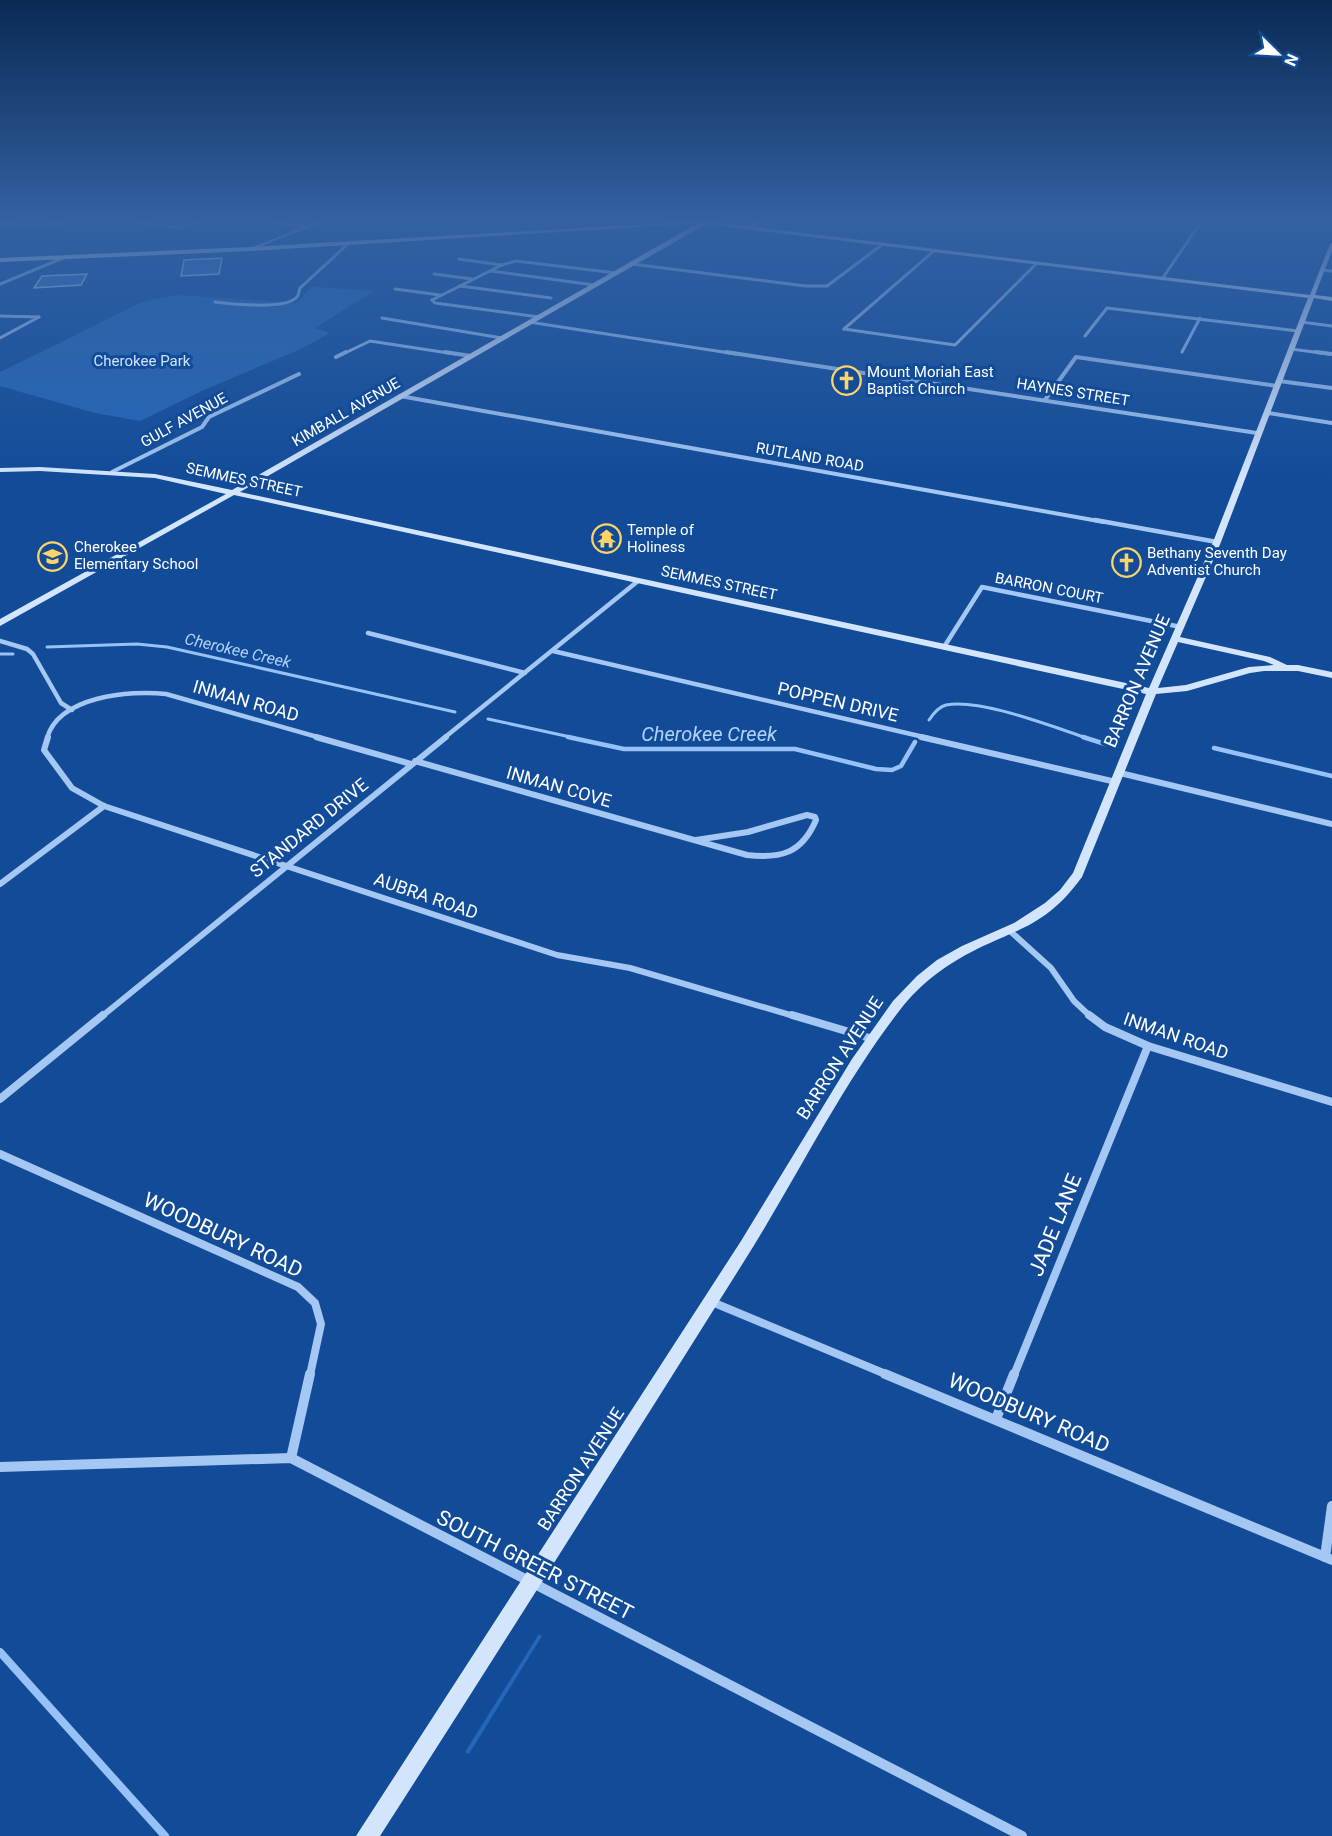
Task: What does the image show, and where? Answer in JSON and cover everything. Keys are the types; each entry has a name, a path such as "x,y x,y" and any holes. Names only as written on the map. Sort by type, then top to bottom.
{"main road":[{"name":"KIMBALL AVENUE","path":"0,623 233,493 554,308"},
{"name":"BARRON AVENUE","path":"367,1836 711,1301 873,1039 900,1001 948,958 1010,931 1041,914 1067,890 1078,874 1152,692 1217,542 1307,308"},
{"name":"SEMMES STREET","path":"0,470 40,469 155,476 1152,692 1187,688 1249,670 1289,667"},
{"name":"SEMMES STREET","path":"1176,639 1267,659 1289,667 1332,675"}],"street":[{"path":"469,308 538,317"},
{"path":"869,308 844,329 955,345 992,308"},
{"path":"1085,336 1107,308 1298,331"},
{"path":"0,316 39,317 0,338"},
{"path":"382,318 502,338"},
{"path":"1182,351 1200,318"},
{"name":"HAYNES STREET","path":"530,322 1257,434"},
{"path":"1301,322 1332,326"},
{"path":"336,357 370,341 471,356"},
{"path":"1291,349 1332,354"},
{"path":"1045,400 1076,357 1332,388"},
{"name":"GULF AVENUE","path":"112,472 201,427 209,417 299,374"},
{"name":"RUTLAND ROAD","path":"400,396 1217,542"},
{"path":"1268,413 1332,423"},
{"name":"STANDARD DRIVE","path":"0,1099 638,581"},
{"name":"BARRON COURT","path":"944,647 982,587 1181,627"},
{"path":"368,633 525,673"},
{"path":"0,641 27,649 33,654 61,703 72,710"},
{"name":"POPPEN DRIVE","path":"553,651 1332,824"},
{"name":"INMAN ROAD","path":"72,710 101,697 138,692 158,693 413,763"},
{"name":"AUBRA ROAD","path":"72,710 63,716 46,737 44,750 72,788 104,806 558,955 630,968 873,1039"},
{"name":"INMAN COVE","path":"413,763 745,855 776,857 798,848 808,836 816,820 815,817 807,815 748,832 696,840"},
{"path":"0,884 104,806"},
{"name":"INMAN ROAD","path":"1010,931 1051,968 1074,1001 1105,1027 1148,1046 1332,1102"},
{"name":"JADE LANE","path":"996,1419 1148,1046"},
{"name":"WOODBURY ROAD","path":"0,1154 298,1287 315,1303 321,1324 291,1458"},
{"name":"WOODBURY ROAD","path":"711,1301 1329,1558"},
{"name":"SOUTH GREER STREET","path":"0,1467 291,1458 1022,1836"},
{"path":"1329,1558 1332,1506"}],"green space":[{"name":"Cherokee Park","path":"130,308 347,308 315,328 330,333 301,349 204,390 140,421 95,413 0,386 0,372"},
{"path":"539,1634 542,1636 469,1754 465,1752"}],"waterway":[{"name":"Cherokee Creek","path":"47,647 137,644 167,647 455,712"},
{"name":"Cherokee Creek","path":"0,654 13,654"},
{"name":"Cherokee Creek","path":"929,720 938,709 946,705 978,706 997,709 1087,738"},
{"name":"Cherokee Creek","path":"488,719 575,738"},
{"name":"Cherokee Creek","path":"568,737 624,749 795,749 876,769 892,770 901,766 915,742"},
{"name":"Cherokee Creek","path":"1083,737 1105,744"},
{"name":"Cherokee Creek","path":"1214,748 1332,776"},
{"path":"0,1652 165,1836"}],"place":[{"name":"Mount Moriah East Baptist Church","path":"846,381"},
{"name":"Temple of Holiness","path":"606,539"},
{"name":"Cherokee Elementary School","path":"53,556"},
{"name":"Bethany Seventh Day Adventist Church","path":"1126,562"}]}
